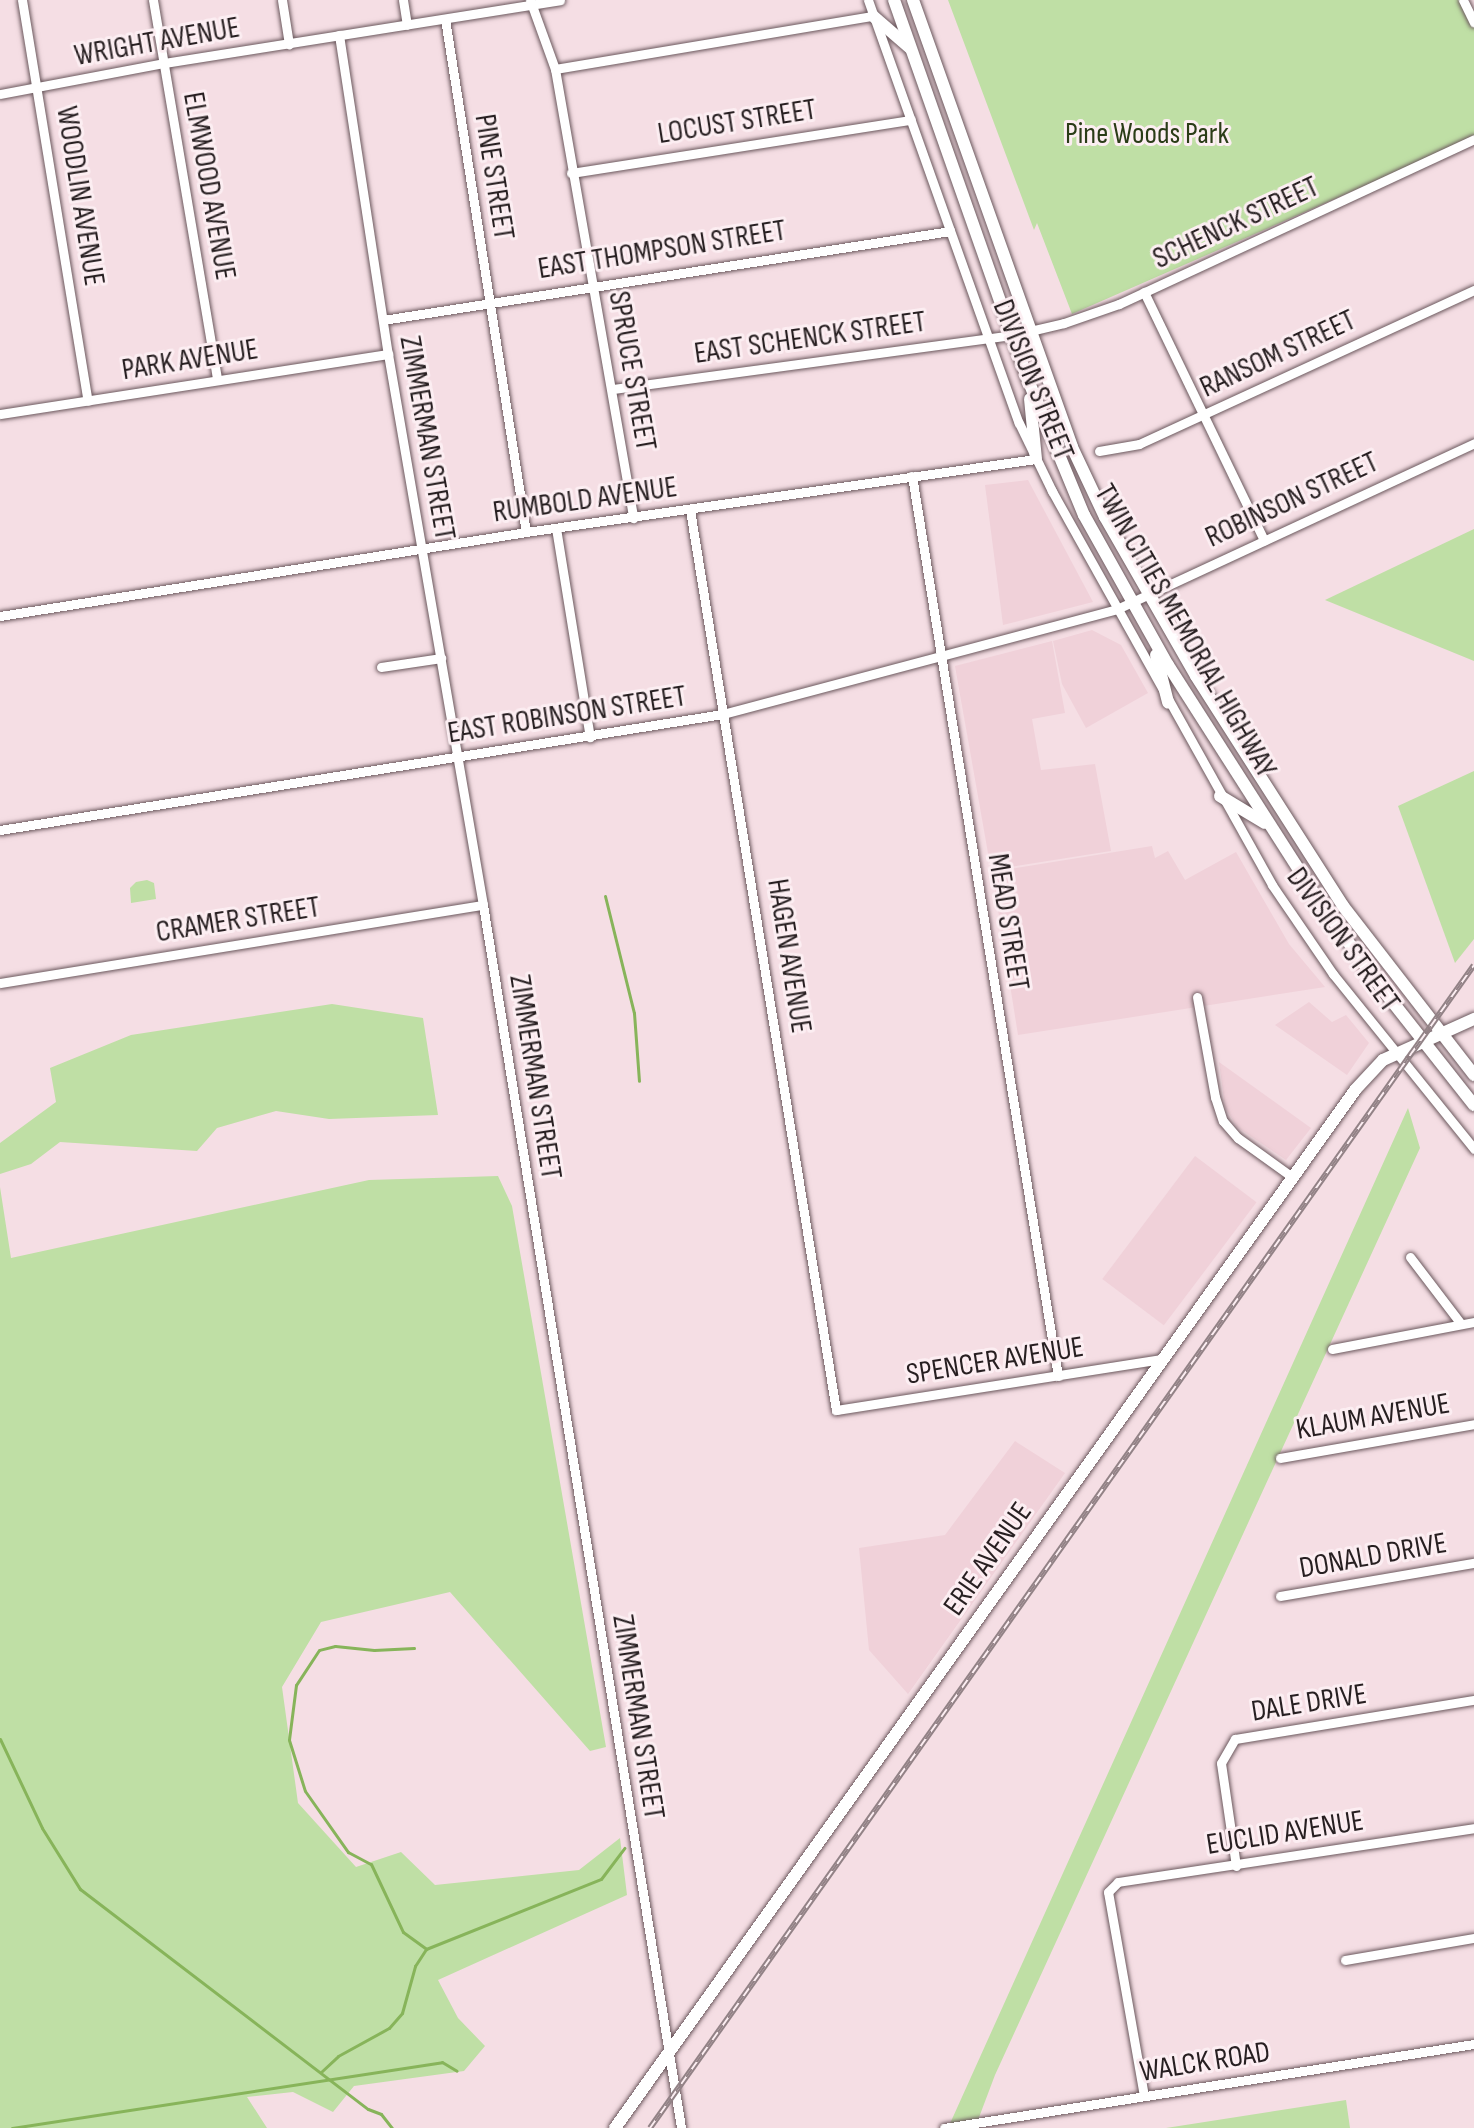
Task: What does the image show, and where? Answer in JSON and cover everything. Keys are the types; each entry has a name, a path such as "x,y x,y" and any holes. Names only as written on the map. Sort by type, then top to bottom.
{"main road":[{"name":"TWIN CITIES MEMORIAL HIGHWAY","path":"894,0 1028,380 1078,502 1149,633 1270,826 1347,943 1474,1105"},
{"name":"TWIN CITIES MEMORIAL HIGHWAY","path":"913,0 1088,483 1147,594 1343,906 1474,1075"},
{"path":"873,16 910,48"},
{"path":"1028,380 1036,459"},
{"path":"1149,633 1168,702"},
{"path":"1220,796 1270,826"},
{"name":"ERIE AVENUE","path":"615,2128 1370,1071 1396,1054 1474,1019"}],"street":[{"name":"WOODLIN AVENUE","path":"22,0 39,87 88,401"},
{"name":"ELMWOOD AVENUE","path":"153,0 217,380"},
{"path":"282,0 289,44"},
{"path":"403,0 407,25"},
{"name":"WRIGHT AVENUE","path":"0,94 164,63 445,19 530,2 560,0"},
{"name":"DIVISION STREET","path":"868,0 988,338 1036,459 1220,796 1296,923 1396,1054 1474,1149"},
{"path":"1463,0 1474,23"},
{"name":"SPRUCE STREET","path":"530,2 555,69 633,518"},
{"path":"555,69 873,16"},
{"name":"PINE STREET","path":"445,19 526,532"},
{"name":"ZIMMERMAN STREET","path":"339,35 388,354 483,905 681,2128"},
{"name":"LOCUST STREET","path":"571,173 911,120"},
{"name":"SCHENCK STREET","path":"1013,335 1096,313 1474,139"},
{"name":"EAST THOMPSON STREET","path":"383,320 593,284 950,231"},
{"name":"RANSOM STREET","path":"1099,451 1139,444 1474,290"},
{"path":"1144,292 1264,540"},
{"name":"EAST SCHENCK STREET","path":"613,389 1013,335"},
{"name":"PARK AVENUE","path":"0,414 388,354"},
{"name":"ROBINSON STREET","path":"1131,602 1474,443"},
{"name":"RUMBOLD AVENUE","path":"0,616 526,532 1036,459"},
{"name":"MEAD STREET","path":"912,476 1058,1376"},
{"name":"HAGEN AVENUE","path":"690,510 836,1410"},
{"path":"556,528 590,737"},
{"name":"EAST ROBINSON STREET","path":"0,830 723,714 1117,609 1131,602"},
{"path":"381,667 441,658"},
{"name":"CRAMER STREET","path":"0,983 483,905"},
{"path":"1197,997 1215,1097 1223,1121 1238,1138 1292,1177"},
{"path":"1410,1257 1461,1324"},
{"path":"1332,1349 1474,1322"},
{"name":"SPENCER AVENUE","path":"836,1410 1162,1359"},
{"name":"KLAUM AVENUE","path":"1280,1458 1474,1424"},
{"name":"DONALD DRIVE","path":"1280,1596 1474,1563"},
{"name":"DALE DRIVE","path":"1236,1866 1221,1763 1235,1739 1474,1700"},
{"name":"EUCLID AVENUE","path":"1144,2096 1108,1892 1118,1882 1474,1828"},
{"path":"1345,1960 1474,1938"},
{"name":"WALCK ROAD","path":"944,2128 1474,2044"}],"shaded area":[{"path":"1028,480 1093,602 1003,625 985,485"},
{"path":"1092,630 1121,645 1148,693 1086,728 1062,684 1053,641"},
{"path":"1052,641 1065,713 1032,719 1041,770 1095,764 1111,851 991,870 955,666"},
{"path":"1152,846 1155,858 1168,851 1185,880 1236,852 1289,944 1325,987 1018,1035 992,872"},
{"path":"1309,1002 1332,1022 1346,1015 1369,1043 1347,1075 1275,1025"},
{"path":"1219,1062 1311,1128 1286,1160 1237,1127 1225,1107"},
{"path":"1195,1156 1256,1202 1164,1325 1102,1279"},
{"path":"1015,1441 1065,1473 908,1694 869,1650 859,1548 945,1535"}],"green space":[{"name":"Pine Woods Park","path":"948,0 1463,0 1474,23 1474,138 1072,314 1037,223 1034,230"},
{"path":"1474,529 1474,661 1325,600"},
{"path":"1474,771 1474,939 1455,963 1398,806"},
{"path":"147,880 154,883 156,899 131,903 130,888 136,882"},
{"path":"332,1004 423,1018 438,1115 329,1119 276,1111 217,1128 197,1151 60,1142 31,1164 0,1174 0,1143 56,1102 50,1068 131,1035"},
{"path":"1408,1108 1420,1148 995,2075 975,2128 948,2128"},
{"path":"498,1176 512,1206 606,1747 590,1751 450,1592 321,1622 282,1687 298,1803 356,1867 401,1852 435,1885 579,1870 620,1838 627,1895 438,1980 458,2018 485,2046 464,2071 354,2086 333,2112 293,2092 247,2097 267,2128 0,2128 0,1187 11,1258 369,1180"},
{"path":"1346,2100 1350,2128 1166,2128"}],"waterway":[{"path":"605,896 634,1013 639,1081"},
{"path":"414,1648 374,1650 335,1646 319,1650 296,1685 289,1740 305,1791 348,1852 371,1864 403,1932 426,1949"},
{"path":"0,1739 42,1828 80,1889 368,2109 381,2114 392,2128"},
{"path":"321,2072 338,2056 389,2028 402,2013 415,1966 426,1949 601,1879 624,1848"},
{"path":"12,2128 442,2062 457,2071"}],"railway":[{"path":"650,2128 1474,965"}]}
